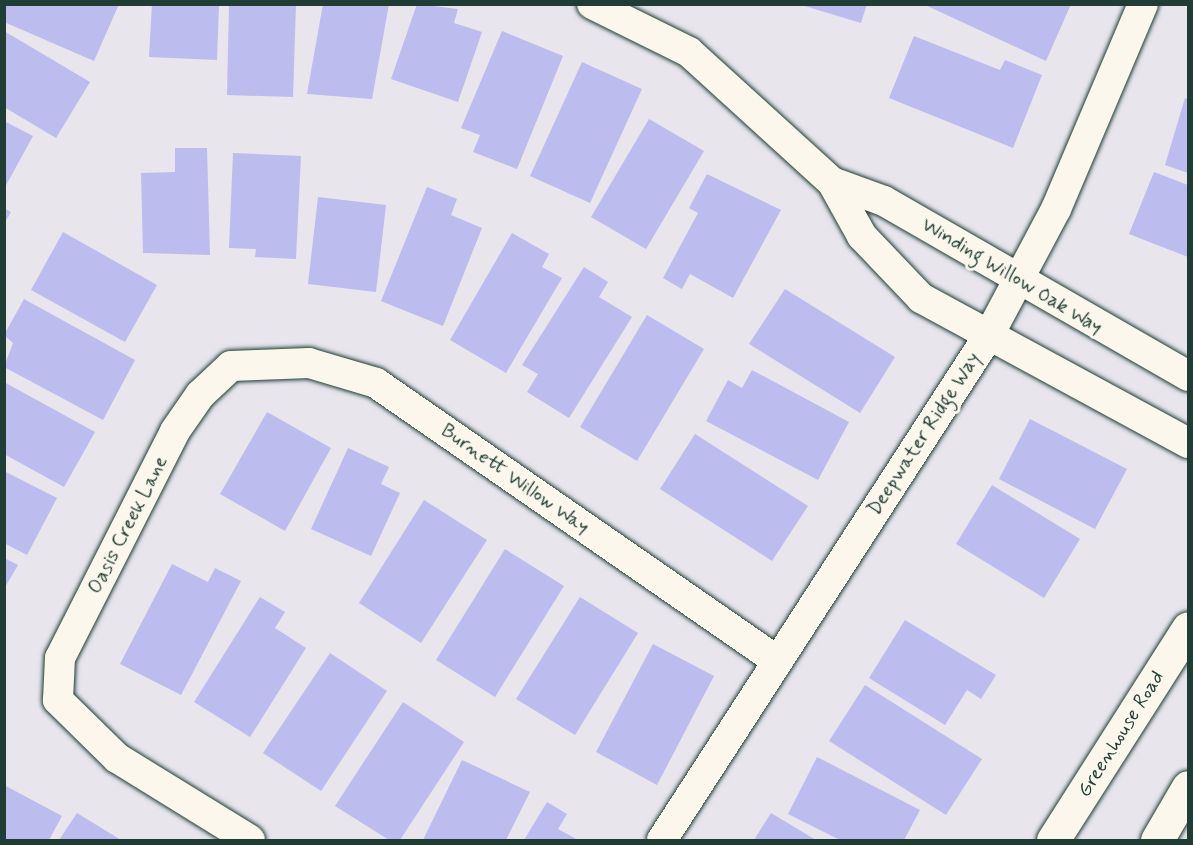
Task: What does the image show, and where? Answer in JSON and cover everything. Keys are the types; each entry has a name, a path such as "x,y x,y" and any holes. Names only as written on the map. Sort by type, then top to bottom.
{"street":[{"name":"Winding Willow Oak Way","path":"592,4 636,14 688,52 832,182 862,236 921,298 1188,443"},
{"name":"Deepwater Ridge Way","path":"662,840 776,660 989,335 1015,279 1056,209 1143,4"},
{"name":"Winding Willow Oak Way","path":"832,182 885,201 1015,279 1188,376"},
{"name":"Burnett Willow Way","path":"231,366 309,363 376,383 776,660"},
{"name":"Oasis Creek Lane","path":"231,366 200,396 175,431 60,658 58,700 117,758 250,840"},
{"name":"Greenhouse Road","path":"1053,840 1188,628"},
{"path":"1157,840 1188,787"}],"building":[{"path":"4,4 119,4 94,61 4,22"},
{"path":"152,4 219,4 217,60 149,57"},
{"path":"229,4 296,4 293,97 227,95"},
{"path":"323,4 389,4 372,99 307,94"},
{"path":"417,4 458,9 454,23 482,32 458,102 391,79"},
{"path":"798,4 867,4 861,23"},
{"path":"923,4 1071,4 1046,61"},
{"path":"4,31 90,82 56,138 4,107"},
{"path":"502,31 563,56 517,169 473,152 480,135 461,128"},
{"path":"914,36 1000,70 1005,60 1042,75 1013,148 889,98"},
{"path":"582,62 642,89 590,203 530,176"},
{"path":"1185,98 1188,99 1188,173 1165,165"},
{"path":"649,119 704,151 646,249 591,217"},
{"path":"4,121 33,136 4,189"},
{"path":"175,148 207,148 210,255 143,253 141,173 175,172"},
{"path":"233,153 301,156 296,259 255,257 256,249 229,248"},
{"path":"1154,172 1188,185 1188,257 1129,234"},
{"path":"707,174 781,210 733,298 690,274 682,289 663,278 698,213 689,208"},
{"path":"427,187 457,199 451,215 482,228 443,326 381,301"},
{"path":"318,197 386,205 376,292 308,284"},
{"path":"4,208 11,212 4,224"},
{"path":"63,232 157,285 125,342 31,290"},
{"path":"512,233 549,254 542,267 562,278 506,373 450,340"},
{"path":"584,267 608,282 599,297 632,317 569,418 527,392 538,374 522,365"},
{"path":"785,289 895,357 860,413 749,344"},
{"path":"24,299 135,360 103,420 4,367 13,343 4,335"},
{"path":"647,315 704,349 637,461 580,427"},
{"path":"752,370 849,422 818,480 706,421 728,380 742,388"},
{"path":"4,382 95,432 64,487 4,454"},
{"path":"267,412 331,448 285,531 220,494"},
{"path":"1030,419 1127,469 1095,529 999,479"},
{"path":"695,434 808,506 772,561 660,489"},
{"path":"348,448 389,467 381,484 400,493 371,556 311,529"},
{"path":"4,471 57,498 27,555 4,543"},
{"path":"992,485 1080,539 1044,598 956,544"},
{"path":"424,500 487,540 421,643 359,603"},
{"path":"505,549 564,586 495,697 436,660"},
{"path":"4,558 18,565 4,589"},
{"path":"172,564 208,582 215,568 241,581 181,695 120,664"},
{"path":"260,597 285,612 275,628 306,648 250,737 194,702"},
{"path":"580,597 638,633 575,735 516,699"},
{"path":"905,620 996,675 981,699 967,690 945,725 869,678"},
{"path":"653,644 714,676 657,785 596,752"},
{"path":"330,653 387,691 321,791 263,753"},
{"path":"865,685 982,759 946,815 829,741"},
{"path":"403,702 464,742 400,840 389,840 335,806"},
{"path":"817,757 920,810 904,840 840,840 788,814"},
{"path":"462,760 530,792 506,840 423,840"},
{"path":"4,785 62,816 49,840 4,840"},
{"path":"547,802 567,814 558,829 578,840 524,840"},
{"path":"77,813 121,840 59,840"},
{"path":"771,813 816,840 754,840"}]}
